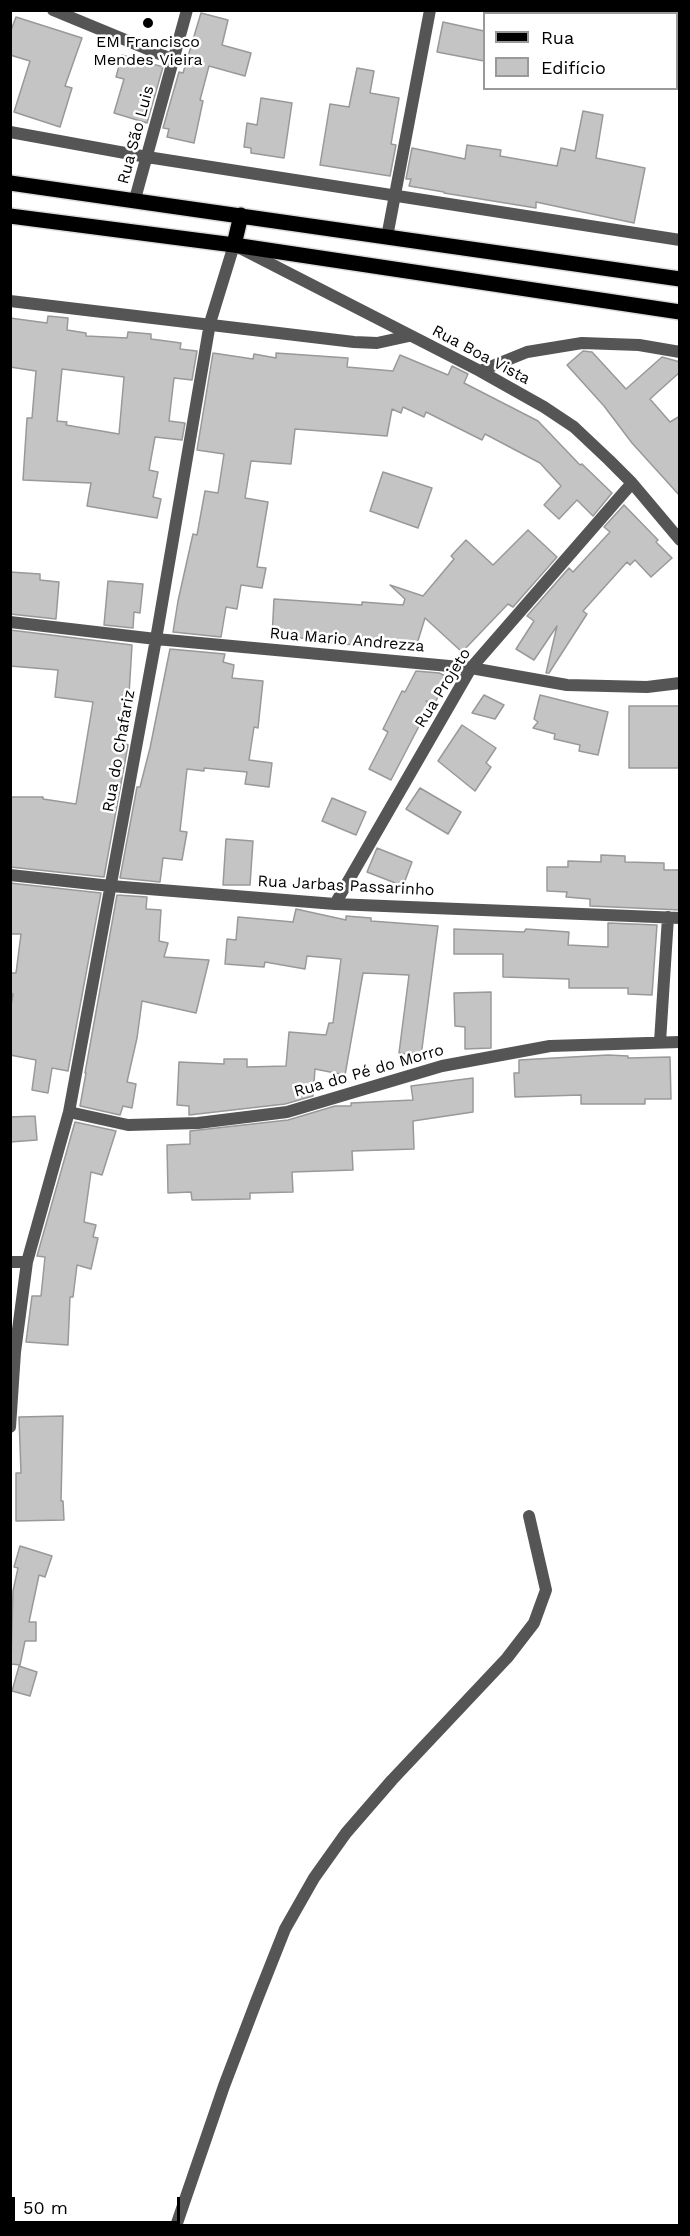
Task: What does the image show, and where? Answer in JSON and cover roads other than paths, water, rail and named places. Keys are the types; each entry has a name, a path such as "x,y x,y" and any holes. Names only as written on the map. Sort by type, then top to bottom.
{"main road":[{"path":"10,183 135,199 680,279"},
{"path":"234,245 241,215"},
{"path":"10,216 234,245 680,312"}],"street":[{"path":"53,10 174,60"},
{"name":"Rua São Luis","path":"135,199 187,10"},
{"path":"387,237 393,195 430,10"},
{"path":"10,132 147,157 680,240"},
{"name":"Rua do Chafariz","path":"10,1426 15,1352 27,1262 69,1112 156,639 210,323 234,245"},
{"name":"Rua Boa Vista","path":"234,245 480,371 544,407 574,428 632,483 680,540"},
{"path":"10,301 210,323 354,342 377,343 409,336"},
{"path":"480,371 527,352 582,343 639,345 680,352"},
{"name":"Rua Projeto","path":"335,904 471,668 632,483"},
{"name":"Rua Mario Andrezza","path":"10,622 156,639 471,668 567,685 647,687 680,683"},
{"name":"Rua Jarbas Passarinho","path":"10,875 111,886 335,904 674,918"},
{"path":"660,1042 674,918"},
{"name":"Rua do Pé do Morro","path":"69,1112 128,1125 198,1123 286,1112 442,1066 550,1046 680,1042"},
{"path":"10,1262 27,1262"},
{"path":"176,2226 224,2086 264,1981 285,1929 314,1878 345,1833 507,1658 534,1623 546,1590 528,1516"}],"place":[{"name":"EM Francisco Mendes Vieira","path":"148,23"}]}
